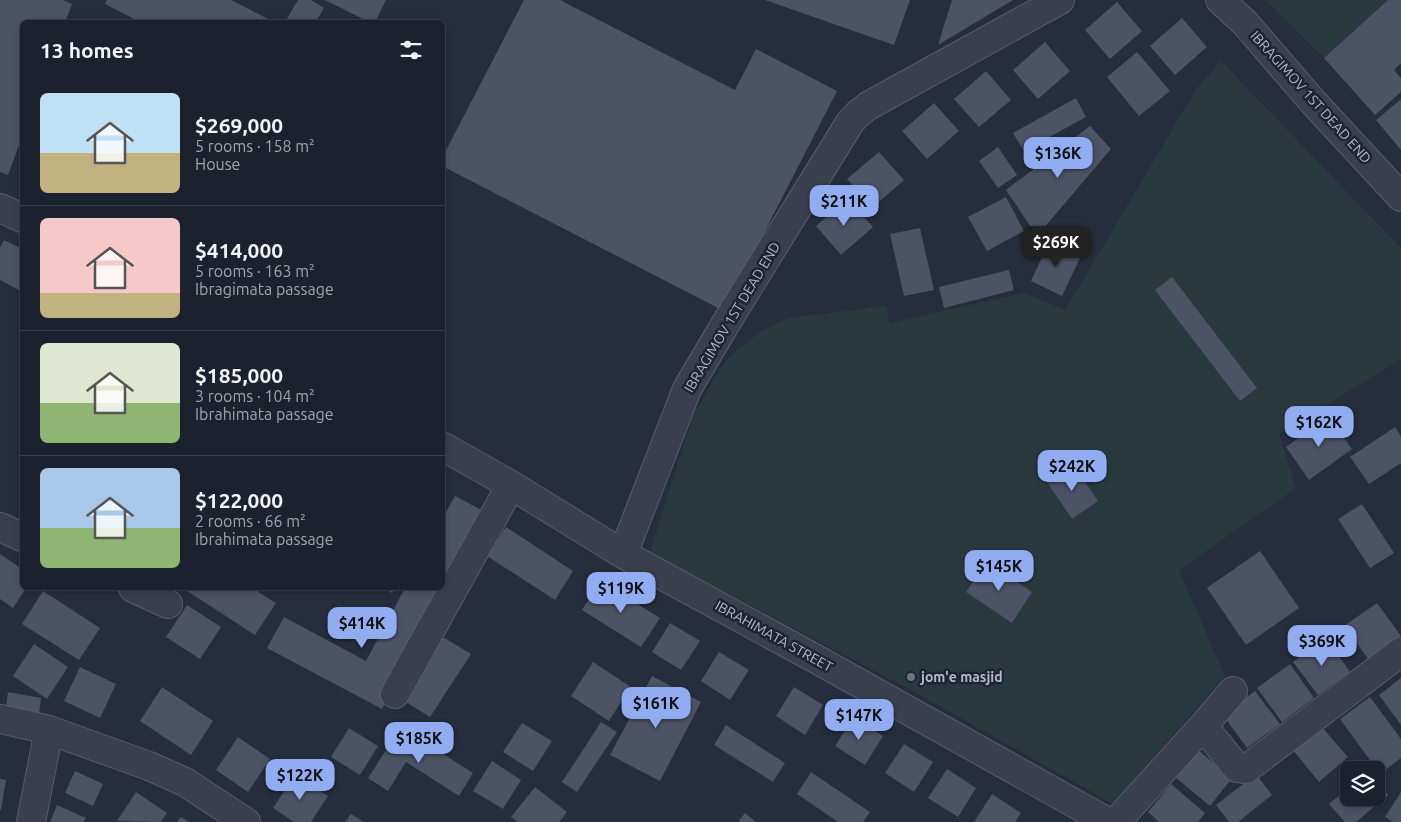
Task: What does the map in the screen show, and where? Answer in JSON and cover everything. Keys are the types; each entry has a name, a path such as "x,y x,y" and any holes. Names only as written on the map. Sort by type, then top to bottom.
{"street":[{"name":"IBRAGIMOV 1ST DEAD END","path":"623,554 687,389 851,121 868,106 1060,0"},
{"name":"IBRAGIMOV 1ST DEAD END","path":"1220,0 1245,23 1314,103 1401,197"},
{"path":"0,208 20,217"},
{"name":"IBRAHIMАTA STREET","path":"445,448 511,485 623,554 1108,822"},
{"path":"395,694 511,485"},
{"path":"0,527 20,536"},
{"path":"137,590 168,604"},
{"path":"1203,726 1237,768 1246,769 1401,652"},
{"path":"1116,822 1232,691"},
{"path":"0,719 49,730 148,766 185,782 246,822"},
{"path":"31,822 49,730"}],"shaded area":[{"path":"1265,0 1388,0 1324,58"},
{"path":"1221,61 1401,248 1401,359 1279,434 1296,488 1179,570 1225,676 1113,804 931,701 650,552 693,416 729,357 760,332 788,318 886,306 890,323 1024,293 1065,310 1197,88"}],"building":[{"path":"0,0 63,0 72,4 66,20 20,20 20,142 8,175 0,172"},
{"path":"107,0 231,0 270,20 136,20 105,4"},
{"path":"298,0 311,0 324,8 317,20 286,20"},
{"path":"325,0 386,0 376,20 365,20"},
{"path":"524,0 560,0 735,90 756,49 837,91 724,311 445,168 445,152"},
{"path":"765,0 910,0 894,45"},
{"path":"952,0 1013,0 938,45"},
{"path":"1388,0 1401,0 1401,63 1394,70 1401,78 1401,92 1375,115 1324,58"},
{"path":"1117,2 1142,31 1110,59 1085,30"},
{"path":"1182,18 1207,47 1175,75 1150,46"},
{"path":"1045,42 1070,71 1038,99 1013,70"},
{"path":"1137,52 1170,91 1139,116 1107,77"},
{"path":"986,71 1011,100 979,127 954,99"},
{"path":"1076,98 1086,117 1024,151 1013,133"},
{"path":"1401,99 1401,150 1376,120"},
{"path":"934,103 959,131 927,159 902,131"},
{"path":"1090,126 1111,149 1037,236 1006,190"},
{"path":"998,147 1017,175 998,188 979,161"},
{"path":"879,152 904,180 872,208 847,179"},
{"path":"1006,197 1024,231 987,251 968,217"},
{"path":"848,198 873,227 841,255 816,226"},
{"path":"920,228 934,290 904,296 890,234"},
{"path":"4,240 20,248 19,290 0,280 0,248"},
{"path":"1050,240 1081,256 1062,296 1031,281"},
{"path":"1009,270 1014,290 944,308 939,287"},
{"path":"1172,277 1257,388 1240,401 1155,290"},
{"path":"1328,416 1352,449 1309,480 1286,447"},
{"path":"1395,427 1401,436 1401,463 1369,484 1350,457"},
{"path":"1073,464 1098,501 1072,519 1047,482"},
{"path":"455,496 487,513 445,578 445,514"},
{"path":"1362,504 1394,553 1370,568 1338,519"},
{"path":"506,527 573,571 555,600 487,556"},
{"path":"1260,551 1299,608 1246,645 1207,588"},
{"path":"0,554 20,568 20,590 25,590 13,608 0,599"},
{"path":"987,562 1032,592 1012,623 966,592"},
{"path":"601,581 660,618 641,647 582,610"},
{"path":"186,590 255,590 276,603 255,635"},
{"path":"404,590 433,590 442,595 382,709 267,648 284,617 366,661"},
{"path":"43,591 100,628 79,660 22,624"},
{"path":"1377,603 1401,636 1369,660 1344,626"},
{"path":"187,605 221,627 200,659 166,637"},
{"path":"670,623 700,641 681,670 652,652"},
{"path":"441,636 471,654 430,717 401,699"},
{"path":"1326,638 1350,672 1318,695 1293,662"},
{"path":"34,644 68,667 47,699 13,676"},
{"path":"719,652 749,670 730,700 701,681"},
{"path":"593,662 631,687 609,721 571,696"},
{"path":"1290,664 1314,698 1282,722 1257,688"},
{"path":"80,667 116,684 100,718 64,701"},
{"path":"652,676 701,702 660,781 610,755"},
{"path":"1401,678 1401,725 1379,695"},
{"path":"162,687 213,721 191,755 140,721"},
{"path":"794,687 823,705 805,735 776,716"},
{"path":"1255,691 1280,724 1247,748 1223,715"},
{"path":"8,692 41,698 39,714 6,708"},
{"path":"1370,697 1401,739 1401,758 1385,770 1385,761 1371,761 1340,719"},
{"path":"854,717 883,736 865,765 835,746"},
{"path":"601,722 617,732 577,792 562,782"},
{"path":"522,723 552,741 533,771 503,752"},
{"path":"726,725 785,763 773,782 714,745"},
{"path":"1320,725 1348,757 1343,761 1340,761 1340,764 1319,782 1292,749"},
{"path":"401,727 473,773 459,796 406,762 388,791 368,778"},
{"path":"349,728 378,746 360,775 331,757"},
{"path":"238,737 270,759 248,792 216,770"},
{"path":"904,744 933,762 914,792 885,773"},
{"path":"1198,750 1232,778 1210,806 1175,777"},
{"path":"492,761 521,780 503,809 473,791"},
{"path":"947,769 976,788 958,817 928,798"},
{"path":"75,771 103,784 93,806 65,793"},
{"path":"811,772 870,812 863,822 838,822 797,794"},
{"path":"1256,774 1272,795 1238,822 1229,822 1216,805"},
{"path":"295,775 328,796 311,822 294,822 273,808"},
{"path":"0,779 6,780 1,810 0,810"},
{"path":"1171,784 1205,813 1198,822 1159,822 1148,812"},
{"path":"535,787 567,812 559,822 518,822 511,817"},
{"path":"136,792 167,813 161,822 117,821"},
{"path":"1401,792 1401,822 1393,822 1385,817"},
{"path":"992,794 1021,813 1015,822 974,822"},
{"path":"1340,795 1340,806 1375,806 1356,822 1345,822 1329,804"},
{"path":"57,805 86,818 84,822 50,822"},
{"path":"745,813 756,822 738,822"},
{"path":"351,814 364,822 345,822"},
{"path":"181,817 189,822 177,822"}],"place":[{"name":"jom'e masjid","path":"911,677"}]}
